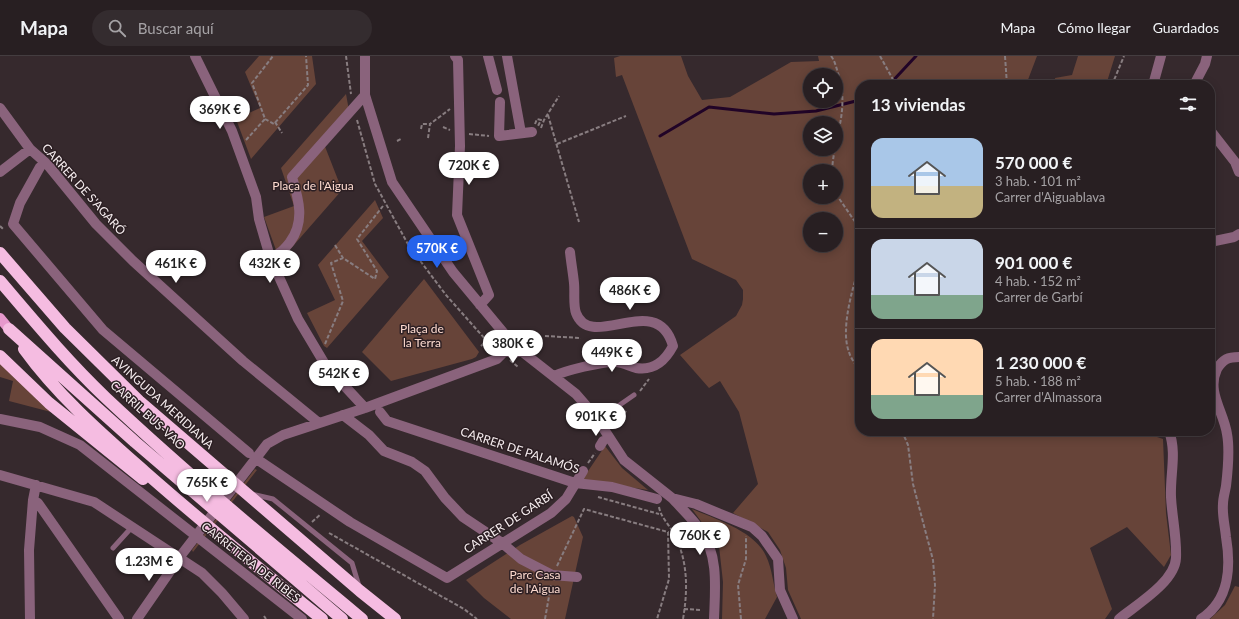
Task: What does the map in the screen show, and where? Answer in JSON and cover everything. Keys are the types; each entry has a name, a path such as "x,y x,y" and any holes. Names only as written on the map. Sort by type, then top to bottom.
{"highway":[{"name":"AVINGUDA MERIDIANA","path":"0,253 65,328 99,364 139,402 360,591 395,619"},
{"name":"CARRIL BUS-VAO","path":"0,281 50,341 105,397 285,555 362,619"},
{"path":"9,329 41,372 73,405 189,510 322,619"},
{"path":"9,329 129,436 342,619"},
{"path":"0,356 72,422 133,472 189,510"}],"main road":[{"path":"0,318 9,329"}],"street":[{"path":"195,56 232,131 256,197 261,227 270,257 298,319 326,366 365,408"},
{"path":"365,56 365,95 392,182 453,272 507,337"},
{"path":"507,56 521,133"},
{"path":"1154,80 1161,56"},
{"path":"1197,80 1205,64 1207,56"},
{"path":"458,57 460,134 457,215 489,295 480,305"},
{"path":"487,63 497,90"},
{"path":"279,253 292,239 300,224 299,200 292,177 365,95"},
{"path":"500,102 499,136 532,132"},
{"name":"CARRER DE S'AGARÓ","path":"0,108 30,149 62,181 96,224 133,261 243,361 320,424"},
{"path":"1215,136 1235,162 1239,172"},
{"path":"0,172 30,149"},
{"name":"AVINGUDA MERIDIANA","path":"40,167 20,204 13,224 103,330 255,458 350,522 447,578"},
{"path":"1215,241 1234,237 1239,234"},
{"path":"554,376 563,371 615,362 647,369 664,360 673,346 670,337 664,328 652,322 641,321 594,328 584,325 576,313 570,252"},
{"path":"513,335 520,339 522,344 520,350 513,353 506,350 504,342 507,337 513,335"},
{"path":"137,619 179,558 267,444 283,435 320,424 497,360 506,350"},
{"path":"520,350 576,394 598,420 624,460 670,497 694,521 702,532 709,546 715,588 714,619"},
{"path":"1215,375 1222,361 1229,357 1239,357"},
{"path":"1202,619 1208,614 1225,591 1228,575 1228,555 1223,504 1228,467 1227,433 1216,403 1215,390"},
{"name":"CARRER DE PALAMÓS","path":"380,412 387,420 580,483 612,487 657,499"},
{"path":"342,415 369,436 384,451 412,462 425,472 445,498 463,517 502,543 521,560 552,575 577,577"},
{"name":"CARRETERA DE RIBES","path":"0,419 40,427 80,445 302,619"},
{"path":"1119,619 1150,595 1165,580 1176,560 1171,497 1174,444 1171,436"},
{"name":"CARRER DE GARBÍ","path":"447,578 551,512 566,499 580,483 583,471"},
{"path":"0,475 88,498 214,583 244,619"},
{"path":"30,619 29,550 33,500 36,485"},
{"path":"670,497 696,504 752,527 762,536 778,559 780,590 793,619"},
{"path":"33,500 38,503 119,619"}],"lane":[{"path":"598,420 634,395"},
{"path":"657,499 670,497"},
{"path":"113,548 132,527"}],"path":[{"path":"272,56 252,83 265,119 274,124 308,85 306,56"},
{"path":"831,56 834,60 840,78 844,99 833,164"},
{"path":"880,56 893,80"},
{"path":"1005,56 1006,80"},
{"path":"1114,80 1124,56"},
{"path":"544,120 559,96"},
{"path":"420,129 422,124 430,124 459,102"},
{"path":"548,115 579,222"},
{"path":"557,144 626,116"},
{"path":"243,144 265,119"},
{"path":"275,122 282,133"},
{"path":"428,138 430,124"},
{"path":"460,134 499,136"},
{"path":"396,141 401,139"},
{"path":"843,204 855,222"},
{"path":"335,245 343,258 375,279 377,271 357,239 383,206"},
{"path":"322,348 343,302 331,262 343,258"},
{"path":"855,284 847,315 846,331 848,351 855,363"},
{"path":"483,336 491,346"},
{"path":"545,336 581,338"},
{"path":"481,346 489,339"},
{"path":"904,436 908,445 913,484 933,560 935,585 933,619"},
{"path":"583,471 601,443"},
{"path":"580,483 589,492 596,496 660,514"},
{"path":"657,499 660,514 673,531 681,547 686,571 683,619"},
{"path":"545,619 552,575 584,510 668,532 669,578 660,619"},
{"path":"306,519 318,526"},
{"path":"741,619 738,585 746,559 746,525"},
{"path":"324,530 464,609 476,619"},
{"path":"684,609 702,610"},
{"path":"657,619 660,614"}],"green space":[{"path":"259,56 312,56 316,84 251,159 236,119 260,108 245,72"},
{"path":"620,56 681,56 688,76 702,100 730,97 791,62 819,61 818,56 1037,56 1028,80 855,80 855,436 1154,436 1163,439 1166,513 1171,555 1164,567 1127,527 1090,548 1112,609 1105,619 801,619 788,590 786,568 780,550 768,532 733,513 758,484 739,412 720,381 709,388 680,355 736,316 742,305 743,290 736,280 692,259 622,75 616,77 614,58"},
{"path":"1078,56 1115,56 1108,80 1055,80 1055,78 1072,75"},
{"name":"Plaça de l'Aigua","path":"346,94 350,116 324,144 342,190 280,261 264,217 294,206 281,168"},
{"path":"375,200 383,218 362,241 389,277 327,348 324,346 307,313 335,300 318,265"},
{"name":"Plaça de la Terra","path":"424,279 479,352 476,357 472,359 391,381 362,352"},
{"path":"0,361 51,412 9,401 13,381 0,377"},
{"path":"605,446 622,468 648,490 582,480"},
{"path":"255,469 257,470 193,552 192,550"},
{"path":"692,509 734,527 761,547 770,566 777,597 765,619 722,619 723,582 719,546"},
{"name":"Parc Casa de l'Aigua","path":"572,516 574,517 583,537 565,619 511,619 484,598 466,580 520,545"},
{"path":"1235,586 1239,587 1239,619 1210,619 1225,605"}],"waterway":[{"path":"894,80 916,56"},
{"path":"660,136 709,107 774,114 816,111 855,101"}]}
